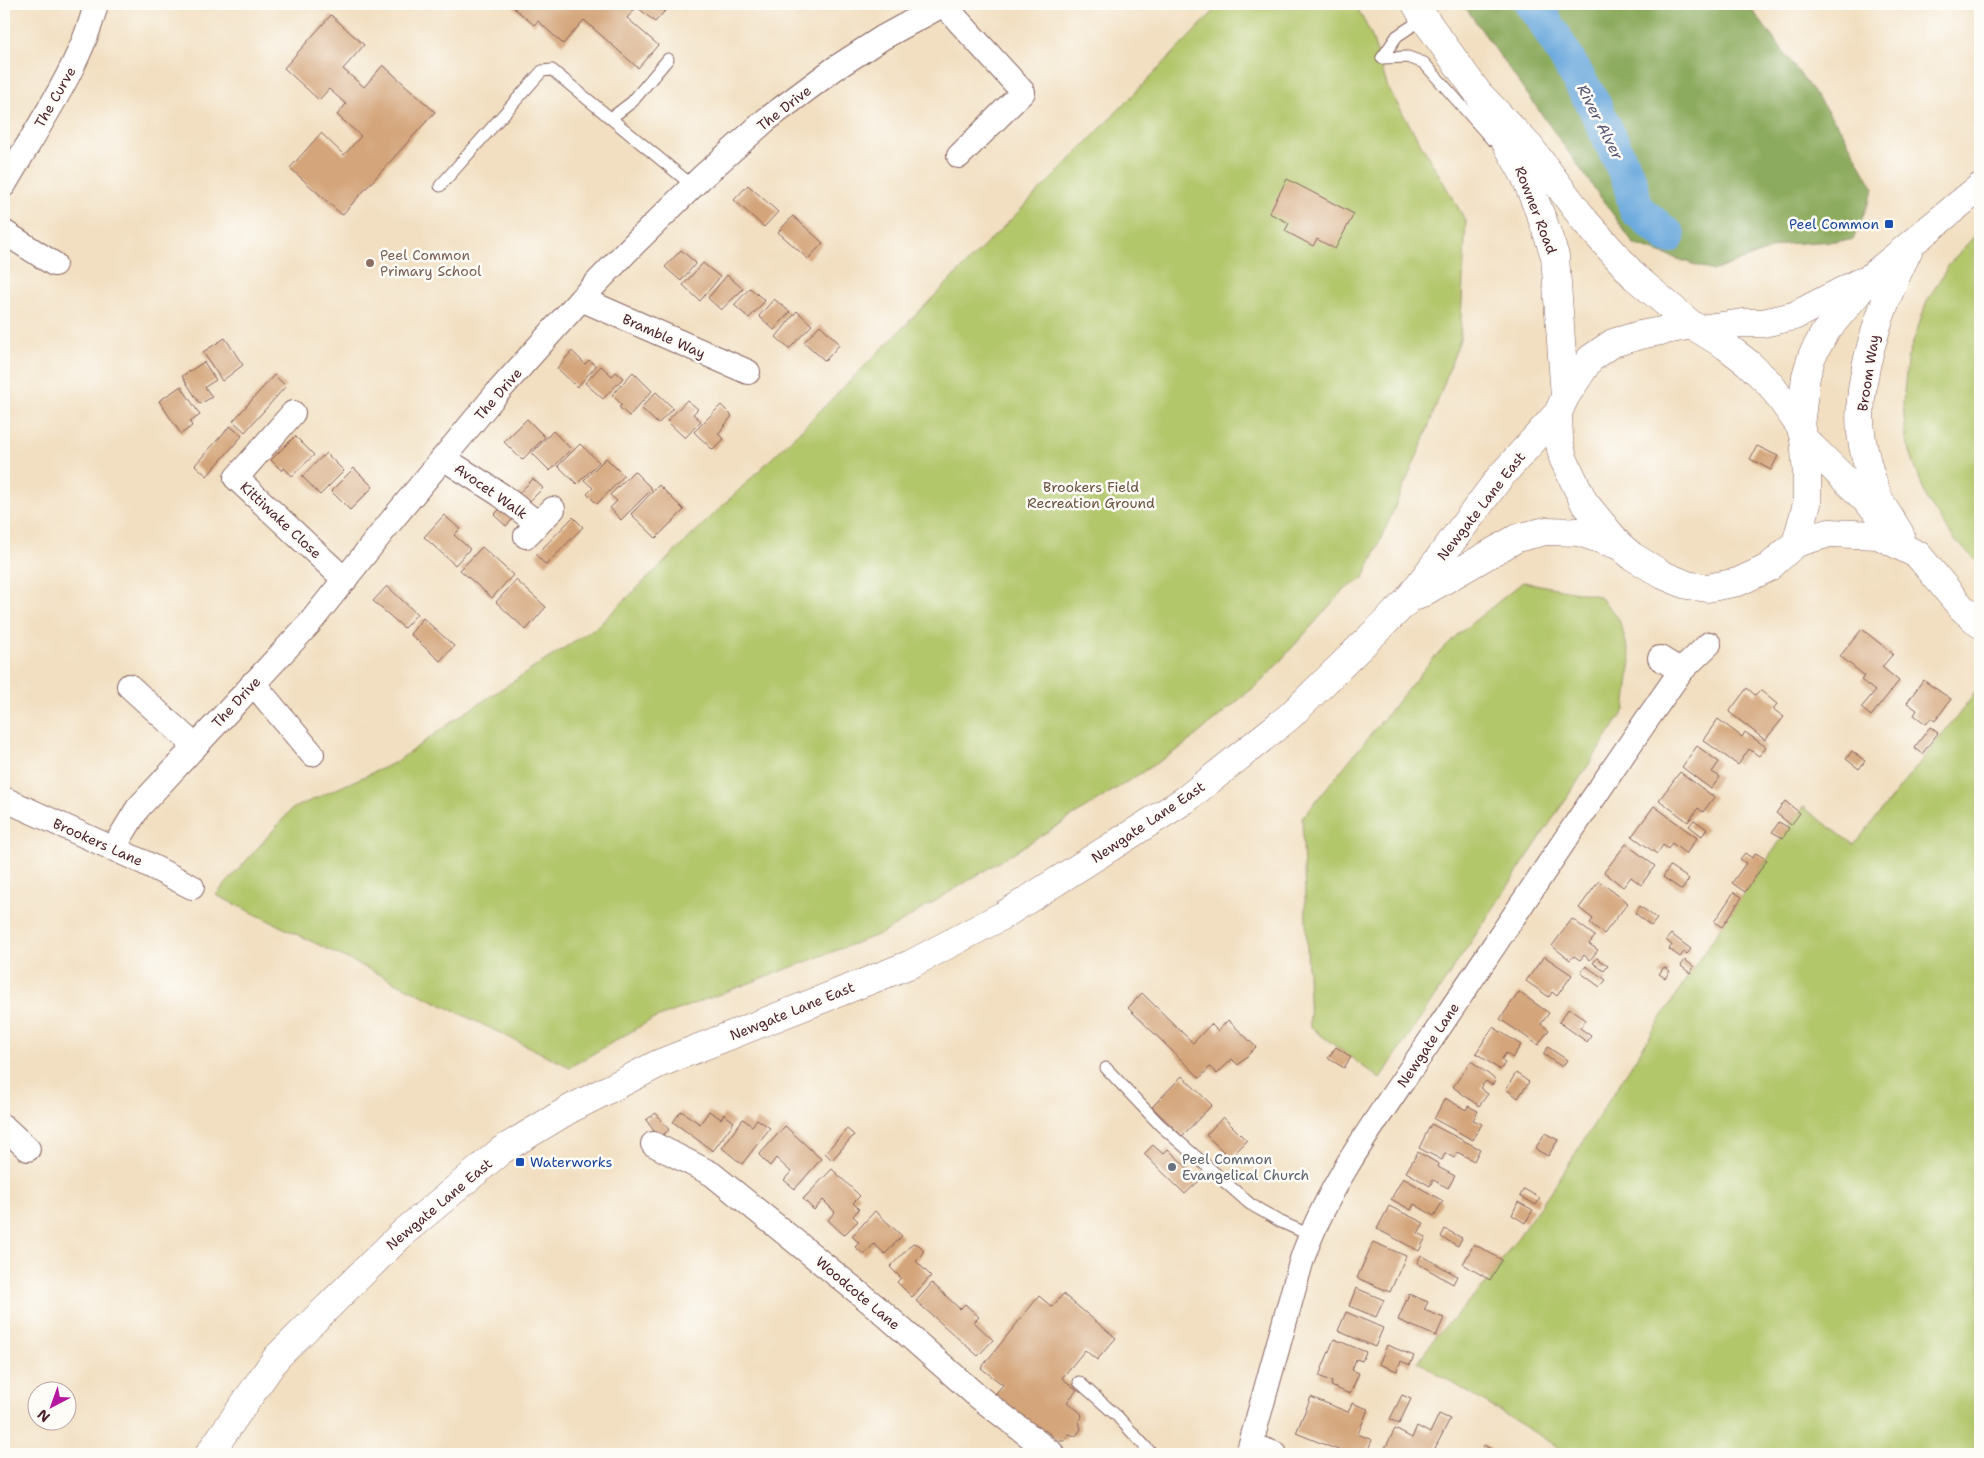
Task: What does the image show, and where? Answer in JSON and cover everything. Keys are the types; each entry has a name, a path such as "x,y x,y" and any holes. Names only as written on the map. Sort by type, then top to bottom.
{"main road":[{"name":"Rowner Road","path":"1420,11 1478,93 1525,176 1555,256 1563,458 1584,502 1620,546"},
{"name":"Rowner Road","path":"1478,93 1529,146 1586,221 1636,277 1696,327 1726,346 1770,384 1802,433 1906,542"},
{"name":"Broom Way","path":"1796,544 1807,504 1807,474 1802,433 1806,376 1812,356 1825,332 1872,276 1980,187"},
{"name":"Broom Way","path":"1906,542 1880,500 1864,449 1861,418 1863,388 1875,329 1899,269 1913,241"},
{"name":"Broom Way","path":"1696,327 1763,323 1794,316 1872,276"},
{"name":"Newgate Lane East","path":"209,1454 277,1357 404,1232 502,1150 570,1109 658,1064 910,964 1002,916 1185,800 1290,716 1407,601 1500,477 1561,405 1590,360 1613,343 1640,335 1696,327"},
{"name":"Newgate Lane East","path":"1407,601 1517,538 1546,531 1578,532 1620,546"},
{"path":"1620,546 1662,575 1687,585 1707,588 1738,582 1768,568 1796,544 1829,533 1878,534 1906,542 1962,607 1980,624"}],"street":[{"name":"The Curve","path":"4,185 74,63 90,27 96,4"},
{"path":"944,4 1023,92 959,156"},
{"name":"The Drive","path":"113,849 138,808 309,624 497,393 581,299 693,186 766,120 834,69 882,38 944,4"},
{"path":"4,232 54,264"},
{"name":"Bramble Way","path":"581,299 748,372"},
{"name":"Kittiwake Close","path":"293,413 236,478 345,580"},
{"name":"Avocet Walk","path":"443,458 501,495 539,523"},
{"name":"Newgate Lane","path":"1249,1450 1280,1333 1310,1235 1358,1150 1576,823 1681,671 1709,644"},
{"path":"1660,658 1681,671"},
{"path":"253,683 312,754"},
{"path":"129,686 195,746"},
{"name":"Brookers Lane","path":"7,807 113,849 192,887"},
{"path":"4,1128 28,1149"},
{"name":"Woodcote Lane","path":"653,1144 712,1174 880,1310 976,1395 1053,1454"},
{"path":"1249,1450 1275,1454"}],"lane":[{"path":"1420,11 1397,36 1382,58 1408,57 1424,63 1525,176"},
{"path":"611,118 632,102 668,59"},
{"path":"440,186 542,71 552,70 693,186"},
{"path":"1106,1068 1160,1125 1250,1204 1281,1222 1310,1235"},
{"path":"1079,1382 1116,1416 1152,1454"}],"green space":[{"name":"Brookers Field Recreation Ground","path":"1221,4 1355,4 1371,34 1388,88 1466,221 1460,339 1423,442 1364,578 1344,590 1264,679 1182,747 885,932 651,1020 570,1067 216,895 292,809 396,762 457,718 598,626 803,428 1068,162"},
{"path":"1463,4 1748,4 1842,131 1874,189 1853,240 1784,244 1713,271 1634,244"},
{"path":"1980,230 1980,565 1954,539 1927,500 1906,440 1903,404 1907,360 1927,301 1950,263"},
{"path":"1523,582 1599,596 1619,619 1631,660 1625,710 1380,1079 1310,1027 1302,818 1430,662 1457,635"},
{"path":"1980,687 1980,1454 1570,1454 1418,1362 1436,1336 1490,1280 1559,1179 1690,973 1803,807 1854,845"}],"building":[{"path":"518,4 671,4 655,22 637,7 627,18 658,45 638,68 584,20 563,44 538,21 534,25 514,8"},
{"path":"331,15 364,45 343,69 364,87 383,65 435,112 342,215 290,168 321,133 344,155 361,136 337,115 346,104 329,89 319,100 284,68"},
{"path":"1287,179 1354,214 1335,249 1317,239 1313,246 1285,231 1289,223 1269,213"},
{"path":"748,185 778,212 764,227 734,200"},
{"path":"793,216 823,243 808,259 778,232"},
{"path":"681,250 696,263 681,281 665,267"},
{"path":"703,263 720,277 700,301 683,285"},
{"path":"727,275 743,289 721,310 708,298"},
{"path":"750,288 765,301 749,318 734,305"},
{"path":"774,299 790,312 774,330 759,316"},
{"path":"797,311 812,325 789,349 776,337"},
{"path":"820,325 840,344 825,361 804,342"},
{"path":"225,338 243,365 222,381 203,352"},
{"path":"572,351 585,364 589,360 596,366 577,387 557,368"},
{"path":"204,362 216,380 205,387 212,397 200,404 182,376"},
{"path":"601,366 612,376 616,372 623,378 603,399 585,383"},
{"path":"633,372 652,391 629,416 619,407 622,405 612,395"},
{"path":"274,375 286,386 245,432 233,421"},
{"path":"181,386 200,415 190,422 192,426 181,434 159,401"},
{"path":"656,392 673,408 658,424 641,408"},
{"path":"687,400 698,409 693,414 701,421 685,438 667,421"},
{"path":"721,405 732,416 718,434 724,439 713,450 694,432"},
{"path":"527,419 545,437 522,460 504,442"},
{"path":"230,426 242,436 207,476 195,465"},
{"path":"553,431 571,449 550,471 532,453"},
{"path":"295,436 314,455 292,476 284,468 282,471 271,460"},
{"path":"580,444 599,462 577,484 558,466"},
{"path":"1757,446 1778,456 1771,470 1750,459"},
{"path":"326,453 344,471 320,495 302,476"},
{"path":"606,458 624,476 597,504 587,494 593,488 584,480"},
{"path":"354,468 373,487 350,510 331,491"},
{"path":"634,471 652,489 621,520 610,508 617,501 610,495"},
{"path":"533,479 543,488 526,505 516,496"},
{"path":"659,485 684,510 656,538 631,514"},
{"path":"504,505 516,516 506,526 494,515"},
{"path":"444,515 460,529 454,535 470,549 455,565 424,537"},
{"path":"573,517 583,527 546,565 536,555"},
{"path":"482,547 513,575 492,598 460,570"},
{"path":"516,580 546,607 526,630 496,602"},
{"path":"387,586 417,614 404,628 373,601"},
{"path":"423,618 454,646 440,661 410,634"},
{"path":"1862,629 1893,654 1882,667 1899,681 1871,716 1861,708 1875,691 1861,680 1865,676 1840,656"},
{"path":"1923,680 1951,699 1935,721 1931,718 1926,724 1914,715 1917,710 1907,703"},
{"path":"1747,688 1755,695 1760,690 1777,704 1773,709 1784,717 1765,740 1729,712"},
{"path":"1718,719 1742,737 1745,732 1766,747 1759,756 1749,749 1738,765 1703,740"},
{"path":"1930,727 1938,733 1922,754 1914,748"},
{"path":"1697,746 1719,762 1712,772 1720,777 1711,789 1682,767"},
{"path":"1852,751 1865,761 1859,769 1846,759"},
{"path":"1680,772 1714,797 1703,812 1698,808 1688,822 1659,800"},
{"path":"1785,801 1800,813 1791,825 1776,813"},
{"path":"1654,806 1697,838 1686,854 1672,843 1668,849 1663,845 1657,854 1632,836"},
{"path":"1694,820 1707,829 1702,836 1689,826"},
{"path":"1779,822 1789,828 1783,838 1772,832"},
{"path":"1626,844 1655,866 1641,885 1631,877 1623,887 1604,872"},
{"path":"1745,853 1752,858 1756,853 1767,860 1745,892 1732,883 1746,863 1740,859"},
{"path":"1670,866 1689,879 1682,890 1663,877"},
{"path":"1599,881 1628,903 1604,934 1590,923 1593,919 1579,908"},
{"path":"1734,892 1742,897 1722,927 1714,922"},
{"path":"1640,906 1657,919 1651,926 1635,913"},
{"path":"1572,919 1595,936 1589,944 1598,950 1590,960 1584,955 1580,960 1574,956 1570,960 1552,946"},
{"path":"1671,934 1691,949 1687,954 1684,952 1680,957 1669,949 1672,945 1666,940"},
{"path":"1544,956 1572,975 1557,996 1552,992 1549,997 1526,981"},
{"path":"1597,958 1608,966 1604,971 1593,963"},
{"path":"1685,960 1694,967 1690,973 1681,966"},
{"path":"1586,966 1606,980 1600,987 1581,973"},
{"path":"1664,967 1670,971 1665,978 1659,974"},
{"path":"1519,992 1549,1013 1541,1024 1549,1030 1538,1045 1500,1019"},
{"path":"1142,993 1193,1043 1211,1024 1218,1031 1228,1020 1256,1047 1238,1065 1232,1059 1217,1074 1210,1067 1200,1078 1128,1008"},
{"path":"1569,1008 1586,1020 1580,1028 1591,1036 1587,1042 1559,1022"},
{"path":"1493,1027 1521,1045 1512,1058 1506,1053 1501,1060 1505,1063 1500,1070 1476,1053"},
{"path":"1336,1047 1351,1057 1344,1068 1328,1058"},
{"path":"1548,1047 1567,1060 1562,1067 1543,1054"},
{"path":"1471,1061 1496,1080 1492,1085 1486,1081 1480,1088 1488,1094 1479,1106 1453,1087"},
{"path":"1516,1073 1529,1082 1518,1098 1506,1089"},
{"path":"1182,1076 1212,1105 1182,1136 1152,1107"},
{"path":"1445,1098 1466,1110 1468,1106 1478,1111 1473,1120 1482,1124 1473,1140 1434,1119"},
{"path":"681,1111 700,1124 709,1111 721,1119 724,1114 734,1122 713,1151 673,1122"},
{"path":"656,1113 669,1130 659,1138 646,1120"},
{"path":"1223,1117 1247,1141 1230,1158 1206,1135"},
{"path":"743,1119 752,1126 757,1119 770,1128 742,1164 722,1148"},
{"path":"1431,1124 1480,1149 1474,1161 1457,1152 1454,1158 1445,1153 1442,1160 1419,1148"},
{"path":"785,1126 821,1159 795,1189 784,1180 791,1172 776,1158 770,1166 759,1155"},
{"path":"847,1129 854,1135 832,1160 825,1153"},
{"path":"1545,1133 1558,1140 1548,1156 1535,1149"},
{"name":"Peel Common Evangelical Church","path":"1153,1145 1163,1154 1168,1149 1200,1180 1185,1194 1144,1154"},
{"path":"1418,1152 1439,1164 1438,1167 1455,1176 1448,1188 1433,1180 1430,1186 1406,1172"},
{"path":"832,1169 860,1196 853,1203 859,1209 853,1216 858,1221 844,1235 828,1220 835,1212 823,1200 814,1210 803,1199"},
{"path":"1403,1178 1443,1201 1434,1216 1414,1204 1411,1210 1391,1199"},
{"path":"1524,1189 1540,1198 1536,1205 1520,1196"},
{"path":"1518,1202 1533,1210 1525,1223 1512,1215"},
{"path":"1389,1206 1424,1223 1418,1233 1426,1237 1419,1251 1377,1229"},
{"path":"875,1211 902,1236 885,1254 874,1244 864,1255 855,1247 859,1243 852,1236"},
{"path":"1445,1229 1462,1238 1458,1246 1441,1237"},
{"path":"1373,1242 1406,1256 1390,1292 1357,1278"},
{"path":"913,1243 923,1249 923,1254 916,1261 931,1276 912,1297 897,1282 901,1278 890,1267"},
{"path":"1474,1244 1502,1260 1490,1280 1463,1264"},
{"path":"1421,1255 1457,1276 1453,1284 1417,1263"},
{"path":"932,1283 960,1309 965,1304 979,1317 974,1322 993,1340 978,1356 916,1301"},
{"path":"1356,1288 1384,1300 1376,1317 1349,1306"},
{"path":"1063,1294 1116,1338 1097,1360 1085,1350 1062,1378 1077,1390 1067,1402 1081,1413 1082,1417 1079,1421 1081,1429 1076,1436 1068,1434 1065,1441 1059,1441 1045,1430 1043,1433 995,1394 1003,1385 981,1368 1039,1296 1052,1307"},
{"path":"1409,1294 1428,1302 1424,1310 1444,1318 1436,1336 1398,1320"},
{"path":"1346,1312 1383,1328 1375,1347 1338,1331"},
{"path":"1334,1339 1366,1352 1362,1361 1356,1359 1352,1370 1359,1373 1350,1394 1331,1386 1332,1382 1319,1376"},
{"path":"1387,1345 1414,1356 1410,1365 1401,1361 1397,1371 1379,1364"},
{"path":"1402,1395 1411,1399 1399,1424 1390,1419"},
{"path":"1311,1397 1348,1412 1352,1403 1368,1409 1358,1434 1372,1440 1366,1454 1348,1454 1296,1433"},
{"path":"1439,1414 1450,1419 1432,1454 1382,1454 1395,1429 1412,1438 1417,1426 1430,1433"},
{"path":"1484,1445 1491,1449 1488,1454 1479,1454"}],"waterway":[{"name":"River Alver","path":"1532,4 1540,13 1594,105 1630,182 1636,209 1668,236"}],"place":[{"name":"Peel Common","path":"1889,224"},
{"name":"Peel Common Primary School","path":"370,263"},
{"name":"Waterworks","path":"520,1162"},
{"name":"Peel Common Evangelical Church","path":"1172,1167"}]}
